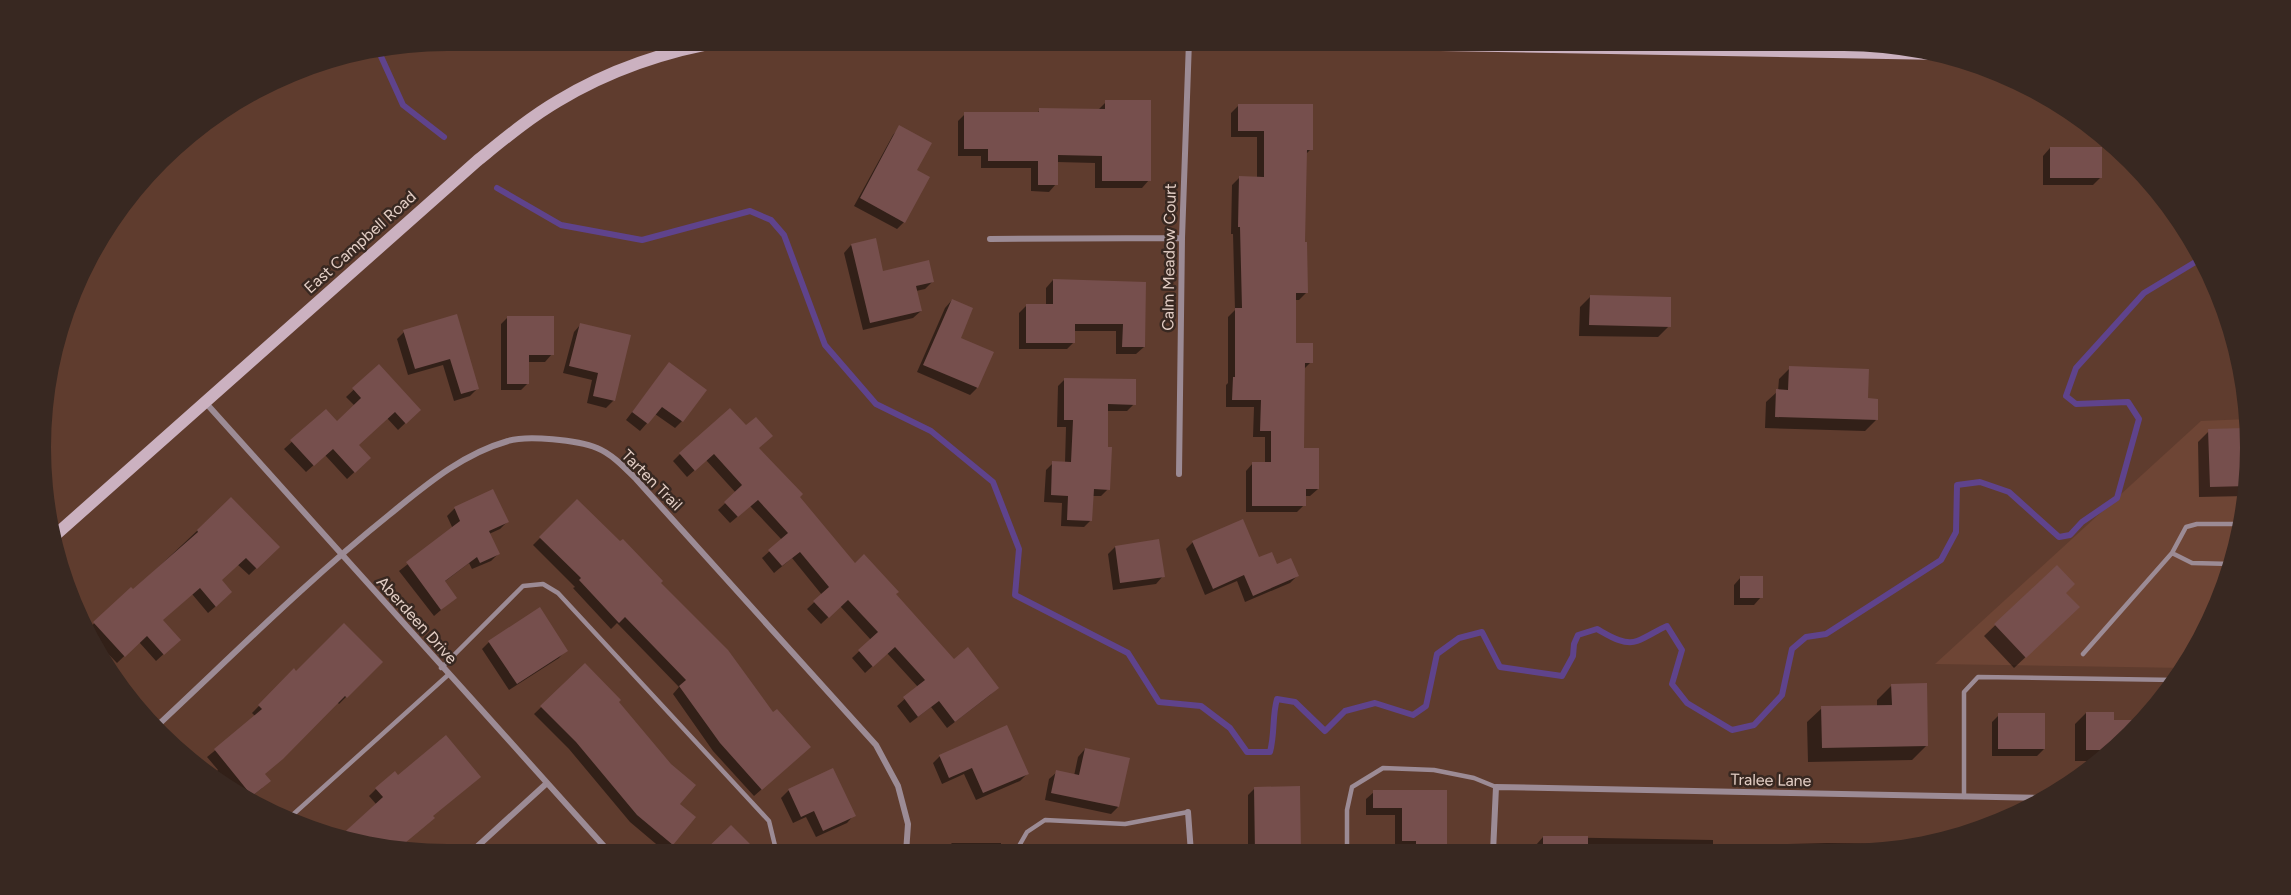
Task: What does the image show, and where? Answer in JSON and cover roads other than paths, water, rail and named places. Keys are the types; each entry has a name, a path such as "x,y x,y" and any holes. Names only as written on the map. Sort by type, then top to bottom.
{"main road":[{"name":"East Campbell Road","path":"60,531 477,160 521,125 557,101 628,65 676,51"},
{"path":"1825,51 1872,52"}],"street":[{"name":"Calm Meadow Court","path":"1179,474 1182,238 1189,51"},
{"path":"990,239 1182,238"},
{"name":"Aberdeen Drive","path":"205,402 441,668 602,844"},
{"name":"Tarten Trail","path":"161,722 340,554 440,474 472,454 510,440 556,439 598,448 636,479 876,745 898,786 908,824 907,844"},
{"path":"480,844 547,783"},
{"path":"1493,844 1496,787"},
{"name":"Tralee Lane","path":"1496,787 2029,798"},
{"path":"1188,812 1190,844"}],"lane":[{"path":"2083,654 2172,554 2186,526 2232,524"},
{"path":"2172,554 2192,563 2222,564"},
{"path":"441,668 523,586 543,584 558,593 769,821 775,844"},
{"path":"294,813 448,675"},
{"path":"1965,797 1965,692 1978,677 2165,680"},
{"path":"1347,844 1347,810 1352,787 1383,768 1434,770 1474,778 1496,787"},
{"path":"1020,844 1027,832 1045,820 1125,824 1188,812"}],"waterway":[{"path":"381,57 403,105 444,137"},
{"path":"497,188 561,225 642,240 750,211 771,220 784,235 825,345 876,404 931,431 993,482 1019,549 1015,595 1128,653 1159,702 1201,706 1230,728 1247,752 1270,752 1277,699 1295,702 1325,731 1345,711 1375,703 1413,715 1426,706 1437,654 1459,638 1482,632 1500,667 1562,676 1573,656 1574,644 1578,635 1597,629 1616,639 1632,642 1667,626 1682,650 1672,684 1687,703 1732,730 1754,725 1782,695 1792,649 1806,637 1826,634 1941,560 1956,532 1957,485 1980,482 2009,492 2059,537 2070,535 2082,522 2117,498 2139,419 2128,402 2076,404 2066,396 2076,368 2144,293 2194,263"}]}
